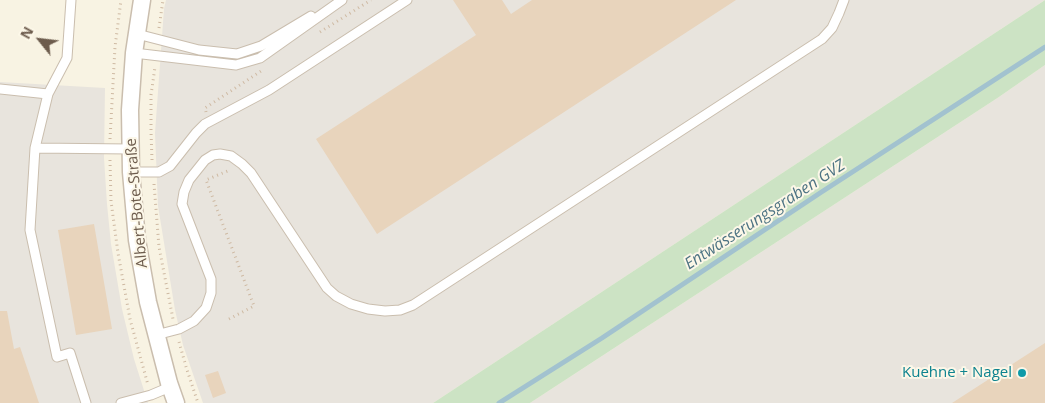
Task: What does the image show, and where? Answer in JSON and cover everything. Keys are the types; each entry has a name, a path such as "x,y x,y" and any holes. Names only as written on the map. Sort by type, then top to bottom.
{"street":[{"name":"Albert-Bote-Straße","path":"142,0 134,53 130,110 131,172 138,240 148,302 170,387 176,403"}],"lane":[{"path":"71,0 67,58 48,94 35,148 30,230 57,357 70,353 86,403"},
{"path":"137,34 199,50 237,54 261,46 336,0"},
{"path":"134,53 236,65 260,58 342,0"},
{"path":"131,172 159,172 170,166 196,133 210,121 269,90 407,0"},
{"path":"156,335 176,330 194,321 206,308 211,293 211,278 182,204 189,180 205,160 212,155 231,156 251,173 326,288 351,304 368,309 400,310 414,305 822,39 832,28 844,0"},
{"path":"0,89 48,94"},
{"path":"35,148 130,149"},
{"path":"128,402 170,387"}],"path":[{"path":"158,39 163,0"},
{"path":"312,38 370,0"},
{"path":"156,56 151,95 151,132 159,247 176,330 198,403"},
{"path":"210,121 205,108 263,70"},
{"path":"224,155 231,170 206,180 254,306 229,319"}],"shaded area":[{"path":"166,0 1045,0 433,403 203,403 183,345 175,310 158,206 155,133"},
{"path":"1045,65 1045,403 530,403 999,97"},
{"path":"0,82 105,88 104,158 111,244 122,309 134,359 148,403 0,403"}],"green space":[{"path":"1045,0 1045,65 999,97 530,403 433,403"}],"building":[{"path":"453,0 502,0 511,14 532,0 736,0 377,234 316,139 476,35"},
{"path":"94,224 112,329 76,335 58,230"},
{"path":"0,311 7,311 14,349 20,347 39,403 0,403"},
{"name":"Kuehne + Nagel","path":"1045,343 1045,403 952,403"},
{"path":"218,371 226,393 213,398 205,375"}],"waterway":[{"name":"Entwässerungsgraben GVZ","path":"499,403 602,338 820,193 1045,47"}],"place":[{"name":"Kuehne + Nagel","path":"1022,373"}]}
